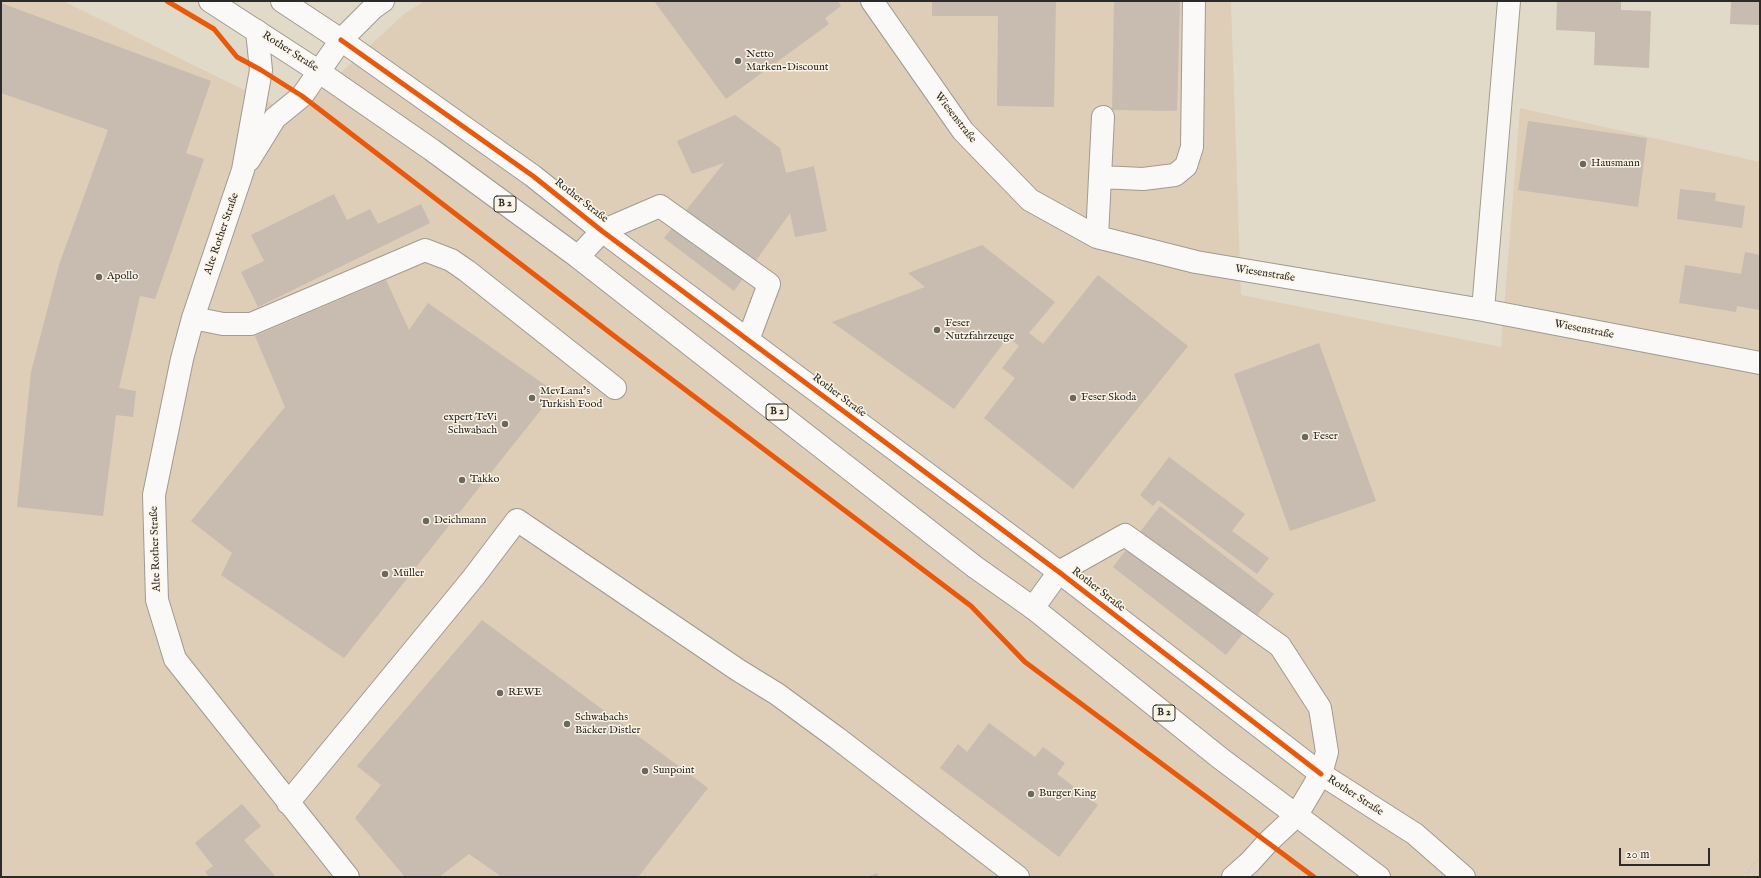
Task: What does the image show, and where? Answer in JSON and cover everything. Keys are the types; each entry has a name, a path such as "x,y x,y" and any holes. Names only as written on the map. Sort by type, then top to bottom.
{"main road":[{"name":"Rother Straße","path":"210,1 318,71 432,150 578,257 975,567 1033,608 1220,758 1379,877"},
{"name":"Rother Straße","path":"282,1 341,40 533,176 602,231 1059,572 1321,774 1415,834 1464,877"},
{"name":"Alte Rother Straße","path":"243,170 275,118 302,96 341,40 373,8 384,1"},
{"name":"Wiesenstraße","path":"872,1 963,132 1030,200 1097,237 1196,262 1484,310 1760,363"},
{"path":"1100,177 1143,179 1175,175 1186,166 1192,147 1194,1"},
{"path":"1484,310 1509,1"},
{"name":"Alte Rother Straße","path":"257,31 261,70 243,170 193,318 182,359 154,495 157,600 175,659 348,877"},
{"path":"1097,237 1102,117"},
{"path":"578,257 602,231 660,206 769,284 748,340"},
{"path":"193,318 223,324 252,324 425,250 451,260 467,271 615,388"},
{"path":"288,803 473,578 517,520 789,703 1018,877"},
{"path":"1033,608 1059,572 1125,535 1280,646 1320,708 1327,752 1321,774 1296,816 1233,877"}],"path":[{"path":"1746,877 1747,872 1760,857"}],"shaded area":[{"path":"1,1 63,1 295,115 404,14 424,1 1231,1 1241,295 1501,347 1520,108 1760,162 1760,877 1,877"}],"building":[{"name":"Netto Marken-Discount","path":"654,1 838,1 841,6 825,18 829,24 726,99"},
{"path":"932,1 1056,1 1054,107 997,106 998,16 932,16"},
{"path":"1114,1 1180,1 1177,111 1112,110"},
{"path":"1557,1 1621,1 1621,10 1651,11 1649,68 1594,65 1595,32 1556,30"},
{"path":"1731,1 1760,1 1760,25 1730,24"},
{"path":"1,3 211,81 186,153 204,159 155,299 140,296 119,388 136,391 133,417 116,415 103,516 17,507 31,372 59,265 108,130 1,93"},
{"path":"735,115 780,148 786,173 814,166 827,231 795,237 790,213 734,291 664,238 724,163 692,174 677,141"},
{"name":"Hausmann","path":"1528,121 1647,138 1638,207 1518,190"},
{"path":"1680,189 1716,193 1715,201 1745,206 1742,228 1677,219"},
{"path":"334,194 347,220 370,209 378,224 421,204 430,223 258,307 241,272 264,261 251,235"},
{"path":"982,245 1055,302 1029,333 1043,344 1098,275 1188,346 1073,489 984,418 1015,378 1002,368 1019,346 1008,337 954,409 832,322 925,287 908,273"},
{"path":"1745,252 1760,255 1760,310 1737,306 1736,312 1679,303 1685,265 1741,274"},
{"path":"386,280 409,330 428,303 555,392 344,658 221,575 232,553 191,521 285,407 255,336"},
{"name":"Feser","path":"1319,343 1376,501 1290,531 1234,374"},
{"path":"1169,457 1245,514 1232,531 1269,558 1257,574 1158,500 1153,506 1140,495"},
{"path":"1160,506 1274,594 1226,655 1113,567"},
{"name":"REWE","path":"482,620 708,788 638,877 502,877 469,854 439,877 405,877 355,818 381,785 357,766"},
{"path":"989,723 1035,757 1043,747 1065,763 1057,774 1098,805 1059,857 940,768 958,744 967,752"},
{"path":"242,804 261,826 244,840 276,877 209,877 205,872 213,866 195,843"},
{"path":"877,873 879,877 867,877"}],"cycle path":[{"path":"167,1 214,29 237,57 261,70 302,96 613,335 971,606 1025,662 1314,877"},
{"path":"341,40 533,176 602,231 1059,572 1321,774"}],"place":[{"name":"Netto Marken-Discount","path":"738,61"},
{"name":"Hausmann","path":"1583,164"},
{"name":"Apollo","path":"99,277"},
{"name":"Feser Nutzfahrzeuge","path":"937,330"},
{"name":"MevLana’s Turkish Food","path":"532,398"},
{"name":"Feser Skoda","path":"1073,398"},
{"name":"expert TeVi Schwabach","path":"505,424"},
{"name":"Feser","path":"1305,437"},
{"name":"Takko","path":"462,480"},
{"name":"Deichmann","path":"426,521"},
{"name":"Müller","path":"385,574"},
{"name":"REWE","path":"500,693"},
{"name":"Schwabachs Bäcker Distler","path":"567,724"},
{"name":"Sunpoint","path":"645,771"},
{"name":"Burger King","path":"1031,794"}]}
